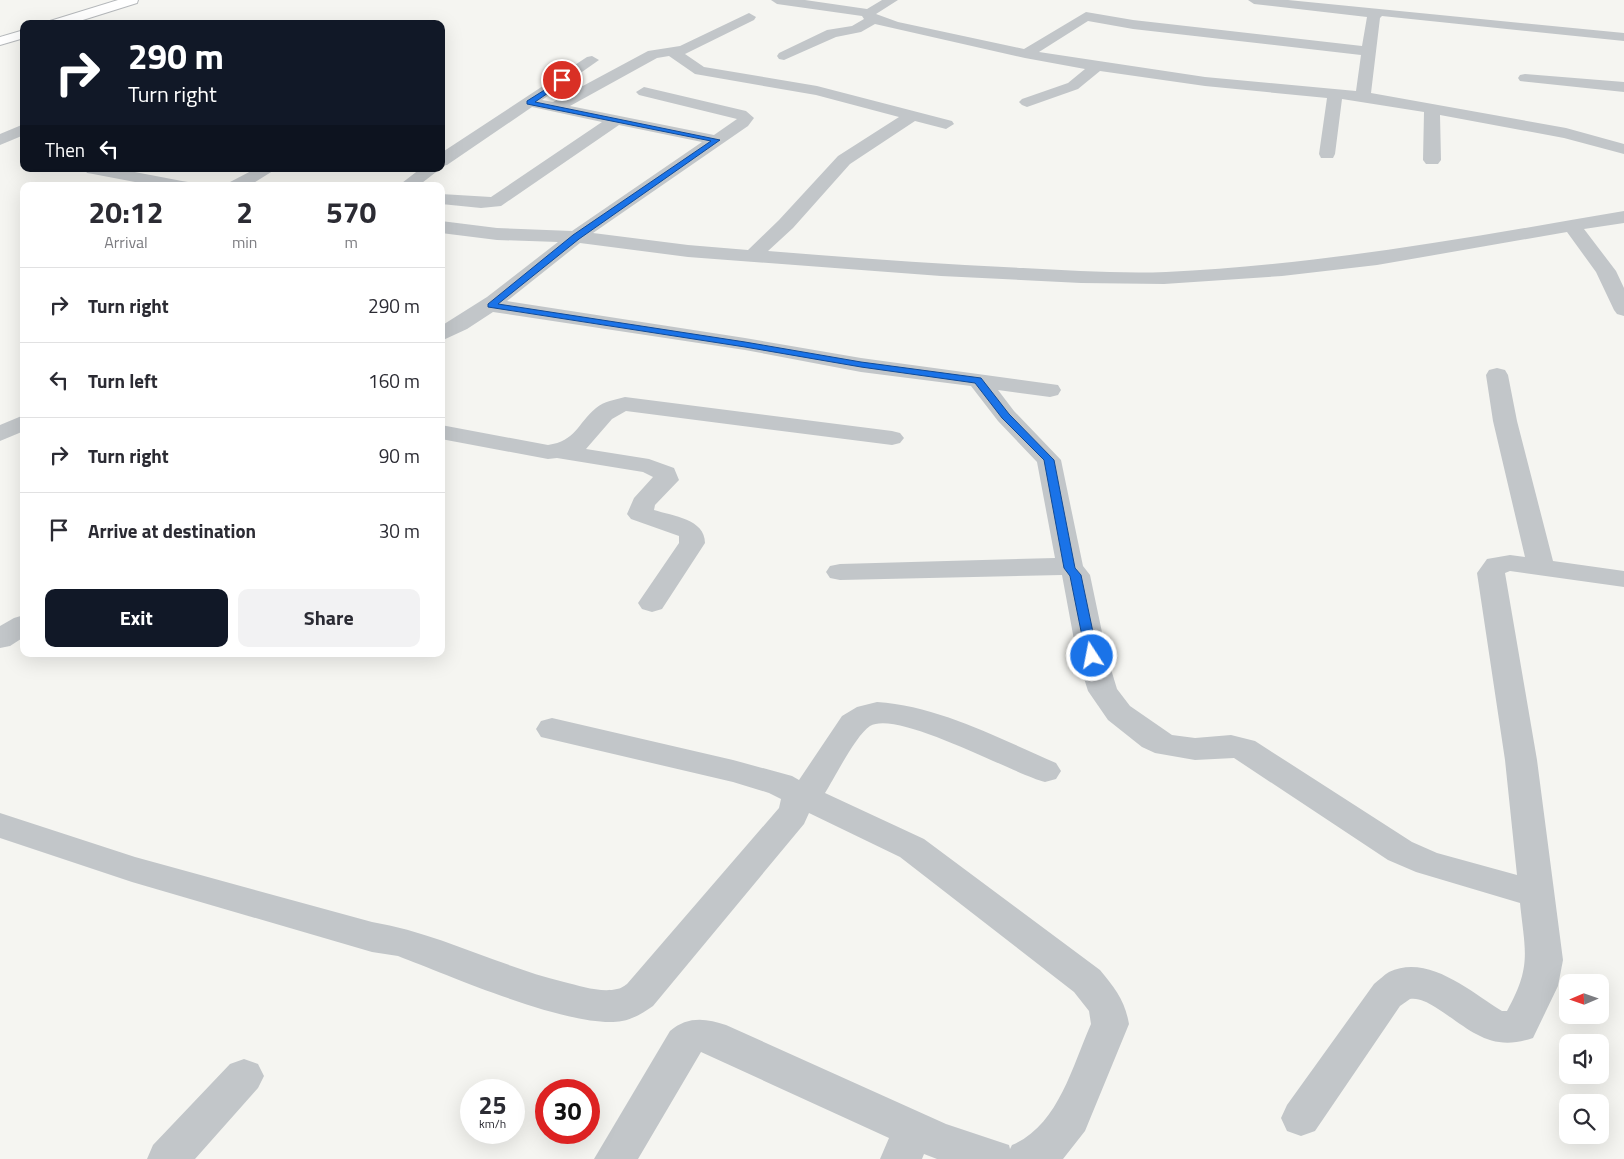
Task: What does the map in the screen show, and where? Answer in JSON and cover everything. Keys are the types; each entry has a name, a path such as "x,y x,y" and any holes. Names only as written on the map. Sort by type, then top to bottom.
{"highway":[{"path":"67,20 132,0"},
{"path":"0,41 20,35"}],"street":[{"path":"777,0 872,16 1024,54 1097,66 1240,85 1363,96 1566,133 1624,149"},
{"path":"784,56 832,33 856,29 892,0"},
{"path":"1254,0 1444,14 1624,38"},
{"path":"1363,96 1368,51 1376,9"},
{"path":"1024,54 1086,16 1139,26 1235,34 1280,42 1368,51"},
{"path":"554,108 653,54 673,52 689,47 749,17"},
{"path":"673,52 700,71 817,91 946,124"},
{"path":"445,158 592,60"},
{"path":"1027,102 1073,86 1097,66"},
{"path":"1525,78 1624,86"},
{"path":"445,333 491,305 576,237 742,123 745,119 745,116 644,92"},
{"path":"1328,154 1335,94"},
{"path":"529,102 614,121 716,140"},
{"path":"1432,108 1432,160"},
{"path":"752,256 786,224 844,160 911,116"},
{"path":"445,199 481,203 495,202 614,121"},
{"path":"6,149 20,133"},
{"path":"110,172 161,182"},
{"path":"243,182 262,172"},
{"path":"413,182 427,172"},
{"path":"445,228 497,234 576,237 688,251 941,270 1081,277 1164,278 1282,270 1377,259 1624,217"},
{"path":"1572,226 1606,271 1624,310"},
{"path":"491,305 745,344 861,365 1050,390"},
{"path":"1497,375 1505,421 1541,568"},
{"path":"978,380 1006,416 1049,460 1070,568 1076,575 1092,656 1102,691 1119,713 1153,739 1166,745 1244,749 1400,851 1428,863 1536,894"},
{"path":"561,452 577,446 610,407 625,404 892,438"},
{"path":"0,434 20,424"},
{"path":"445,433 548,452 561,452 649,466 665,473 666,480 643,504 640,514 688,530 692,535 692,543 652,603"},
{"path":"1301,1118 1387,995 1394,986 1402,982 1414,981 1428,986 1497,1025 1510,1029 1519,1026 1540,979 1536,894 1521,760 1491,573 1493,568 1503,563 1624,579"},
{"path":"840,572 1053,566 1070,568"},
{"path":"0,639 20,626"},
{"path":"0,825 132,869 372,937 404,943 498,977 574,1000 605,1006 623,1005 640,995 792,815 800,795 853,723 864,715 888,712 922,721 1045,771"},
{"path":"552,729 733,771 780,784 912,848 1087,981 1107,1006 1110,1024 1071,1118 1043,1152 1027,1159"},
{"path":"615,1159 684,1043 691,1036 700,1034 712,1037 908,1144 994,1159"},
{"path":"168,1159 244,1076"}],"route":[{"path":"562,80 529,102 614,121 716,140 576,237 491,305 745,344 861,365 978,380 1006,416 1049,460 1070,568 1076,575 1092,656"}]}
